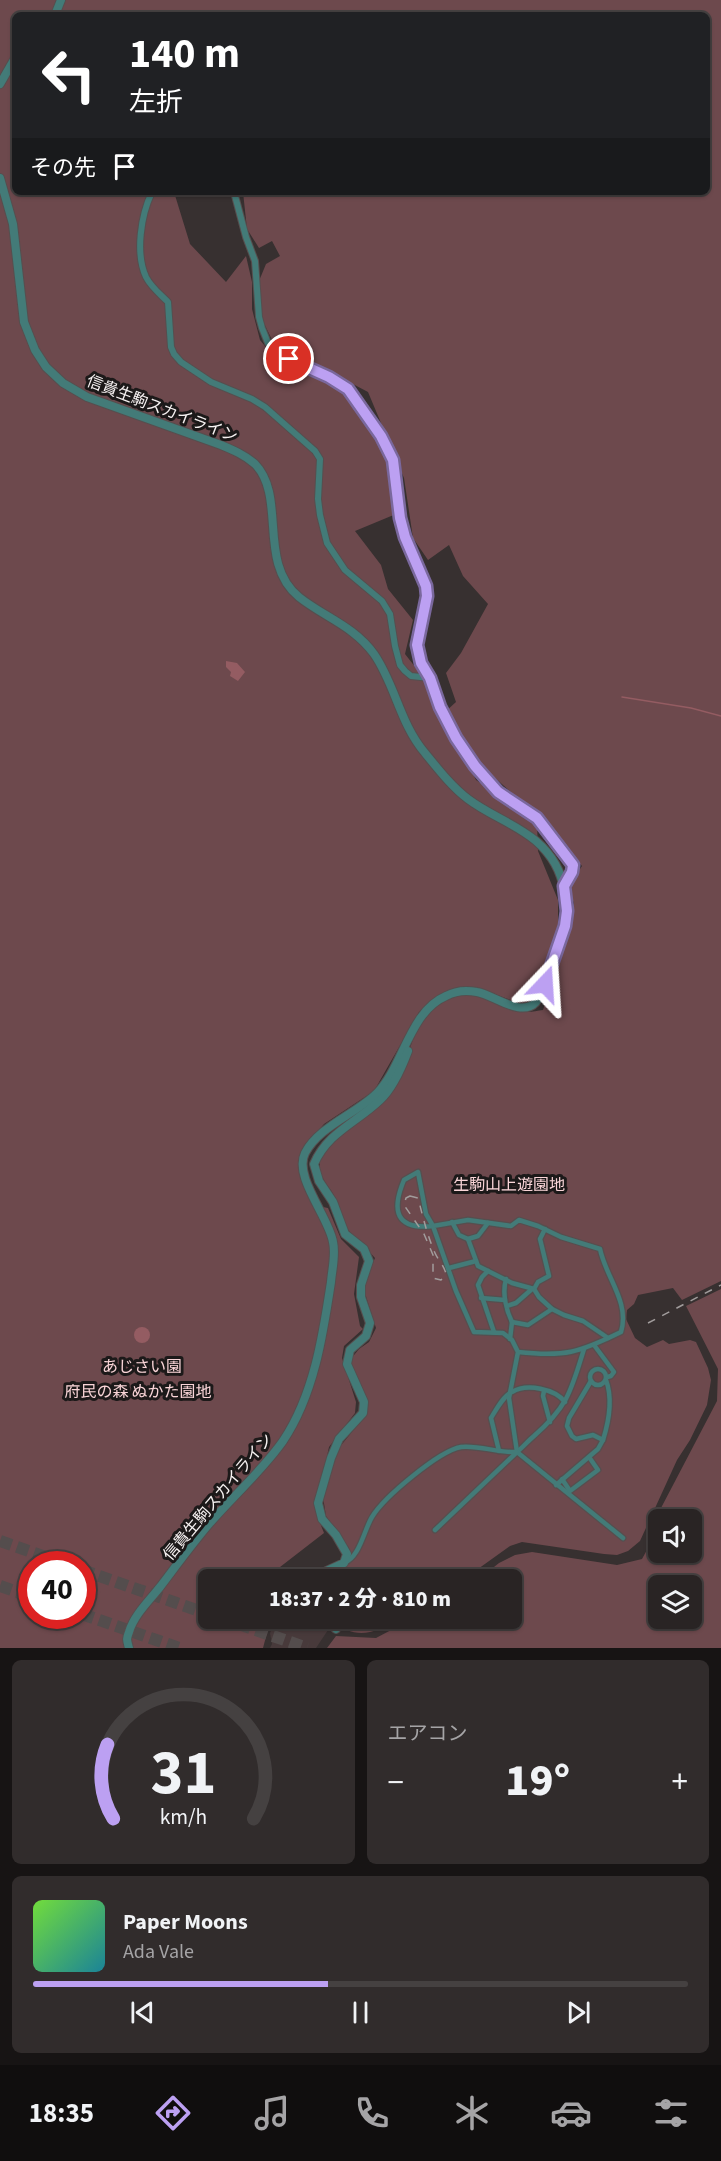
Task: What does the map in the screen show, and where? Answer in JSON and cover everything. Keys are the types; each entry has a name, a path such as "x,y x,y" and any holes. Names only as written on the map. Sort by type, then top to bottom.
{"street":[{"path":"0,84 12,63"},
{"name":"信貴生駒スカイライン","path":"0,178 13,224 24,322 35,350 46,367 63,382 87,397 221,445 242,454 253,462 265,479 276,558 280,572 288,586 299,597 348,627 376,656 410,732 420,748 466,798 534,839 549,854 564,886 567,911 565,926 545,984 536,1002 522,1007 475,992 462,991 448,994 429,1007 376,1094 326,1132 304,1154 302,1168 333,1241 333,1260 328,1302 314,1368 298,1417 270,1459 208,1524 142,1610 129,1630 127,1641 129,1648"},
{"path":"151,195 142,233 141,257 150,285 168,302 170,338 174,354 181,362 211,382 252,399 274,413 315,451 320,459 319,507 327,543 345,570 382,601 390,614 400,665 411,676 430,678"},
{"path":"235,195 255,261 259,316 268,343 289,359 329,377 348,389 381,436 393,460 400,518 405,537 426,586 427,596 417,645 421,663 430,678 445,717 475,766 498,792 537,818 573,865 572,872 564,886"},
{"path":"344,1563 347,1554 336,1535 322,1519 318,1503 339,1439 363,1413 364,1402 347,1364 350,1350 366,1336 370,1323 361,1297 361,1285 369,1261 364,1249 345,1234 333,1202 319,1180 314,1164 321,1148 382,1098 408,1052 407,1044"},
{"path":"517,1452 510,1412 510,1392 518,1352 503,1333 474,1332 456,1291 433,1226 426,1214 417,1172 404,1180 398,1194 397,1204 398,1214 415,1228 433,1226 468,1220 511,1226 519,1220 561,1237 600,1249 602,1260 624,1310 621,1332 584,1349 553,1355 518,1352"},
{"path":"452,1222 459,1235 468,1239 478,1236 488,1223"},
{"path":"507,1306 516,1303 538,1282 549,1276 540,1239 545,1229"},
{"path":"468,1239 478,1266 525,1287 534,1288"},
{"path":"448,1268 476,1261"},
{"path":"488,1272 478,1285 494,1332"},
{"path":"506,1279 505,1300 512,1322 510,1339"},
{"path":"534,1288 539,1297 552,1309 583,1321 608,1338"},
{"path":"481,1298 505,1300"},
{"path":"512,1322 528,1325 552,1309"},
{"path":"591,1381 597,1385 602,1384 614,1372 594,1345"},
{"path":"435,1530 550,1422 565,1402 584,1349"},
{"path":"556,1485 598,1449 603,1440 609,1408 609,1389 603,1370 594,1369 590,1376 591,1381 569,1418 567,1426 576,1439 593,1436 603,1440"},
{"path":"499,1451 491,1418 510,1392 523,1388 544,1391 560,1395 565,1402"},
{"path":"544,1391 543,1396 550,1422"},
{"path":"331,1569 349,1561 372,1517 384,1500 449,1452 462,1447 517,1452 623,1538"},
{"path":"562,1479 570,1491 598,1470 589,1457"}],"shaded area":[{"path":"226,661 237,663 245,672 238,681 230,676 231,672 226,667"},
{"path":"142,1327 148,1329 150,1335 148,1341 142,1343 136,1341 134,1335 136,1329"},
{"path":"272,1629 328,1630 316,1648 270,1648 272,1644"}],"green space":[{"path":"0,0 721,0 721,1281 682,1300 673,1288 638,1295 634,1304 627,1310 626,1319 635,1338 647,1347 663,1340 669,1344 690,1340 696,1342 711,1380 707,1405 690,1440 677,1460 655,1509 648,1509 648,1523 640,1541 628,1551 617,1555 604,1554 522,1542 510,1546 478,1569 337,1569 351,1562 349,1548 326,1516 323,1497 338,1449 365,1416 368,1404 350,1360 369,1342 376,1328 363,1287 375,1258 345,1225 334,1194 321,1173 320,1163 329,1146 390,1094 397,1083 418,1029 435,1007 447,999 468,995 485,998 523,1012 543,1010 568,934 574,903 568,887 582,866 538,816 485,769 445,712 456,702 446,673 461,653 488,604 463,576 449,545 428,560 413,538 404,478 368,392 273,342 262,319 259,281 266,264 280,256 272,241 259,248 247,229 243,195 710,195 710,12 12,12 12,195 175,195 190,244 226,282 246,256 252,282 252,309 260,340 278,362 333,384 364,415 387,461 396,514 355,531 381,565 388,589 413,620 405,654 427,682 476,780 537,824 538,851 558,900 558,926 546,968 533,999 526,1003 519,1003 473,988 454,989 439,995 419,1012 374,1091 324,1124 302,1150 298,1168 313,1205 328,1208 341,1239 359,1257 354,1294 360,1326 363,1329 344,1346 342,1358 356,1402 355,1413 329,1447 317,1501 324,1533 277,1569 198,1569 198,1629 268,1629 263,1648 0,1648"},
{"path":"721,1289 721,1648 327,1648 336,1636 376,1638 393,1629 522,1629 522,1569 492,1569 515,1555 532,1552 617,1565 642,1559 648,1548 648,1563 702,1563 702,1509 661,1509 717,1401 718,1369 686,1306"},
{"path":"346,1629 378,1629 364,1633"}],"waterway":[{"path":"622,697 691,708 721,716"}],"tunnel":[{"path":"0,1541 29,1551"},
{"path":"96,1575 198,1611"},
{"path":"0,1586 18,1592"},
{"path":"96,1619 179,1648"},
{"path":"253,1629 307,1648"}],"railway":[{"path":"410,1196 418,1198 432,1246 445,1271 446,1274 441,1280 433,1278 433,1255 424,1234 404,1205 406,1198 410,1196"},
{"path":"648,1323 721,1285"}],"route":[{"path":"289,359 329,377 348,389 381,436 396,471 397,501 405,537 426,586 427,596 417,645 421,663 430,678 440,707 456,738 475,766 508,801 537,818 573,865 572,872 564,886 567,911 565,926 545,984"}],"park label":[{"name":"生駒山上遊園地","path":"509,1185"},
{"name":"あじさい園","path":"142,1367"},
{"name":"府民の森 ぬかた園地","path":"138,1392"}]}
